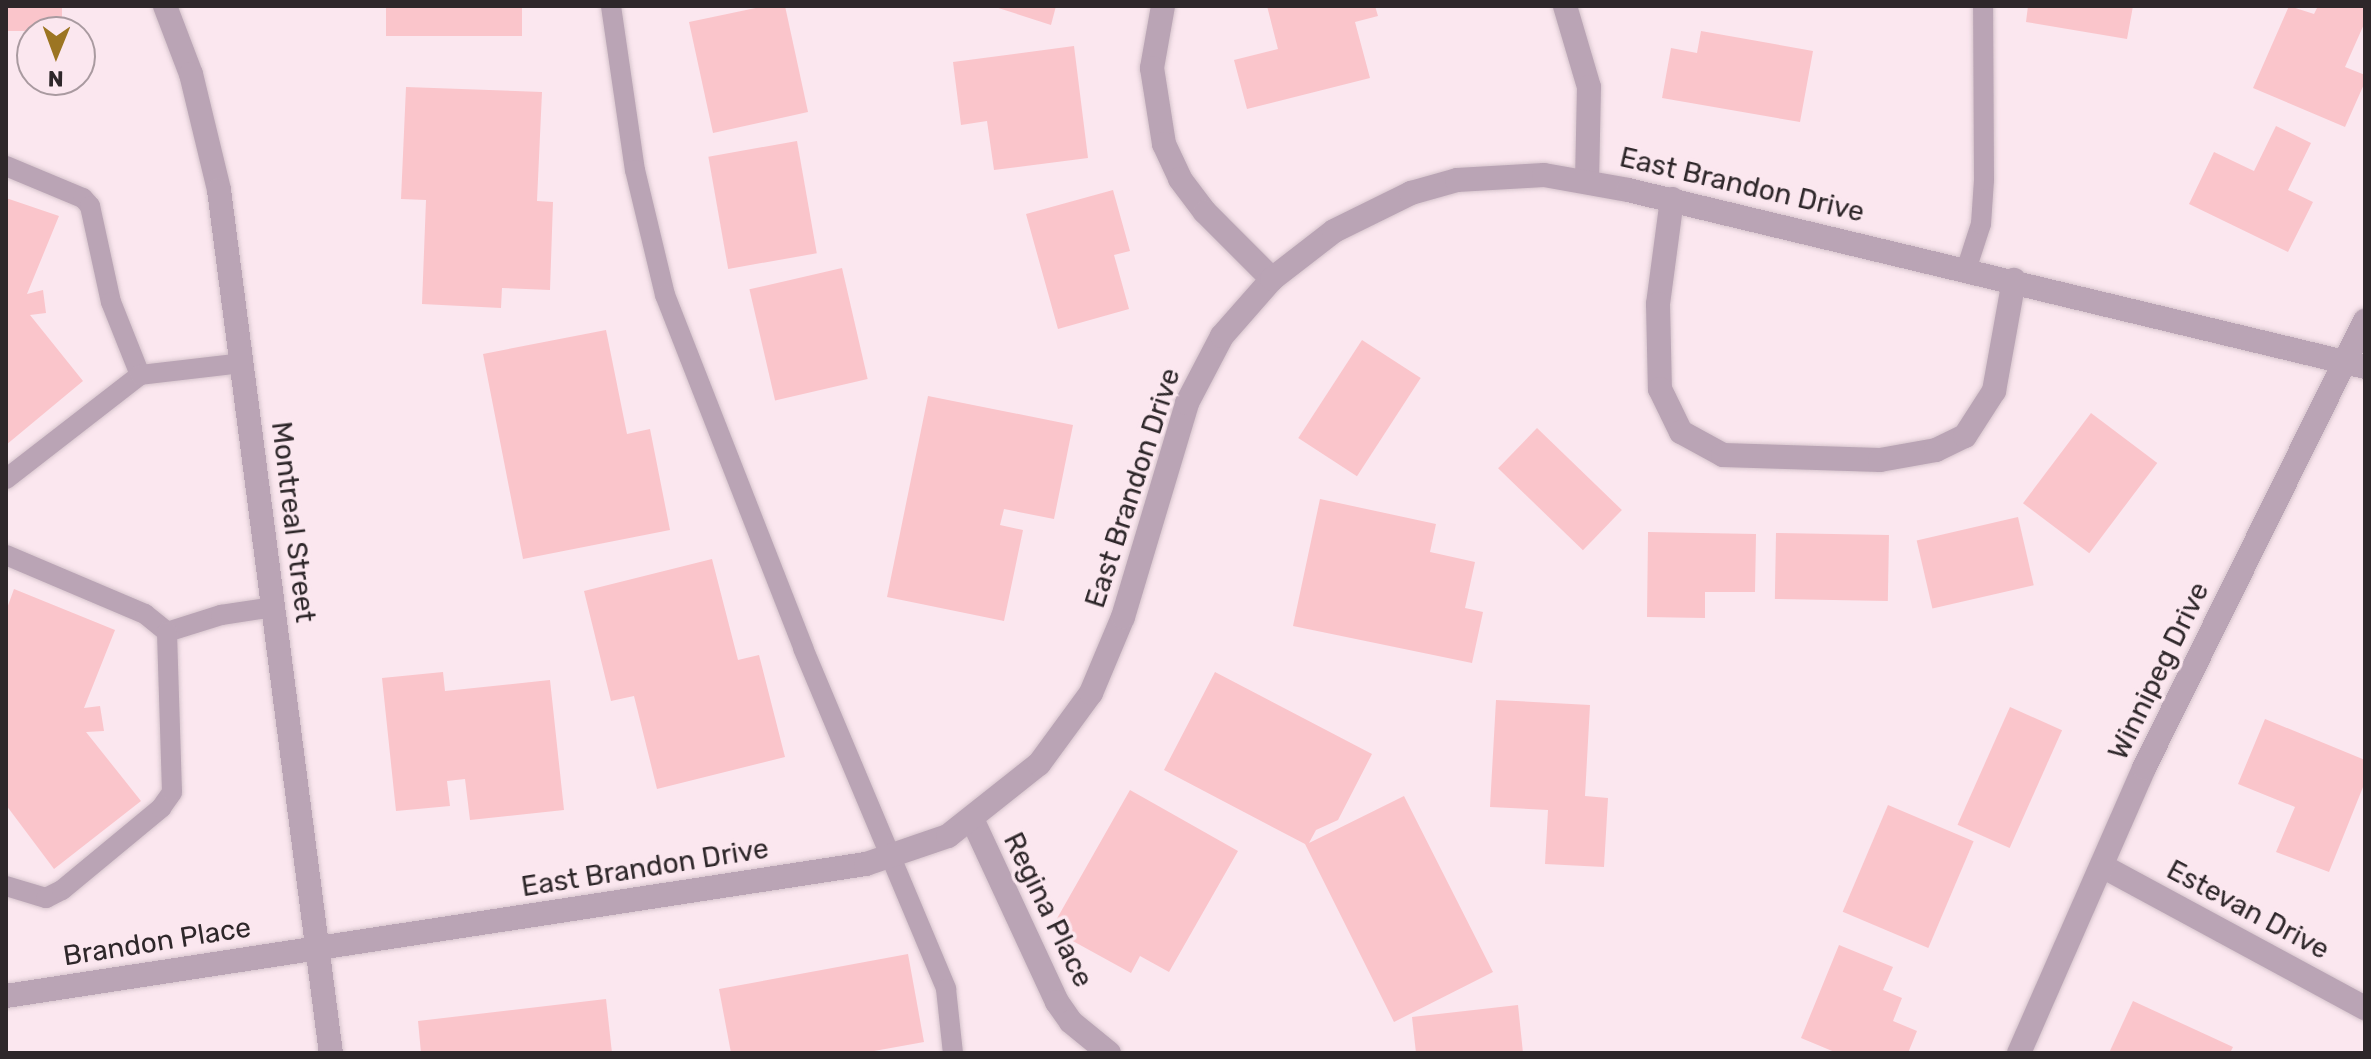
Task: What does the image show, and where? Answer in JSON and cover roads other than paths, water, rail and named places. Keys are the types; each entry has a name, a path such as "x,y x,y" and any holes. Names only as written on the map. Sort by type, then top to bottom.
{"street":[{"name":"Montreal Street","path":"165,6 207,130 242,363 331,1053"},
{"path":"1163,6 1152,68 1164,144 1180,179 1205,212 1272,279"},
{"path":"1565,6 1589,87 1587,182"},
{"name":"East Brandon Drive","path":"317,948 895,858 973,821 1039,764 1091,693 1123,617 1164,473 1203,367 1272,279 1334,231 1411,193 1502,174 1587,182 1967,267 2355,364"},
{"path":"1672,199 1658,304 1660,389 1681,432 1723,455 1880,460 1936,450 1965,436 1994,391 2014,280"},
{"name":"Winnipeg Drive","path":"2019,1053 2144,768 2355,364 2365,321"},
{"name":"Regina Place","path":"973,821 1057,1002 1071,1022 1109,1053"},
{"name":"Estevan Drive","path":"2102,866 2365,1008"},
{"name":"Brandon Place","path":"6,996 317,948"}],"lane":[{"path":"611,6 635,170 665,295 797,633 895,858 946,989 953,1053"},
{"path":"1967,267 1981,224 1984,180 1983,6"},
{"path":"6,166 83,198 90,206 111,302 140,375"},
{"path":"6,479 140,375 242,363"},
{"path":"6,555 145,614 167,632 172,792 161,808 62,890 46,898 6,886"},
{"path":"167,632 221,615 274,607"}]}
